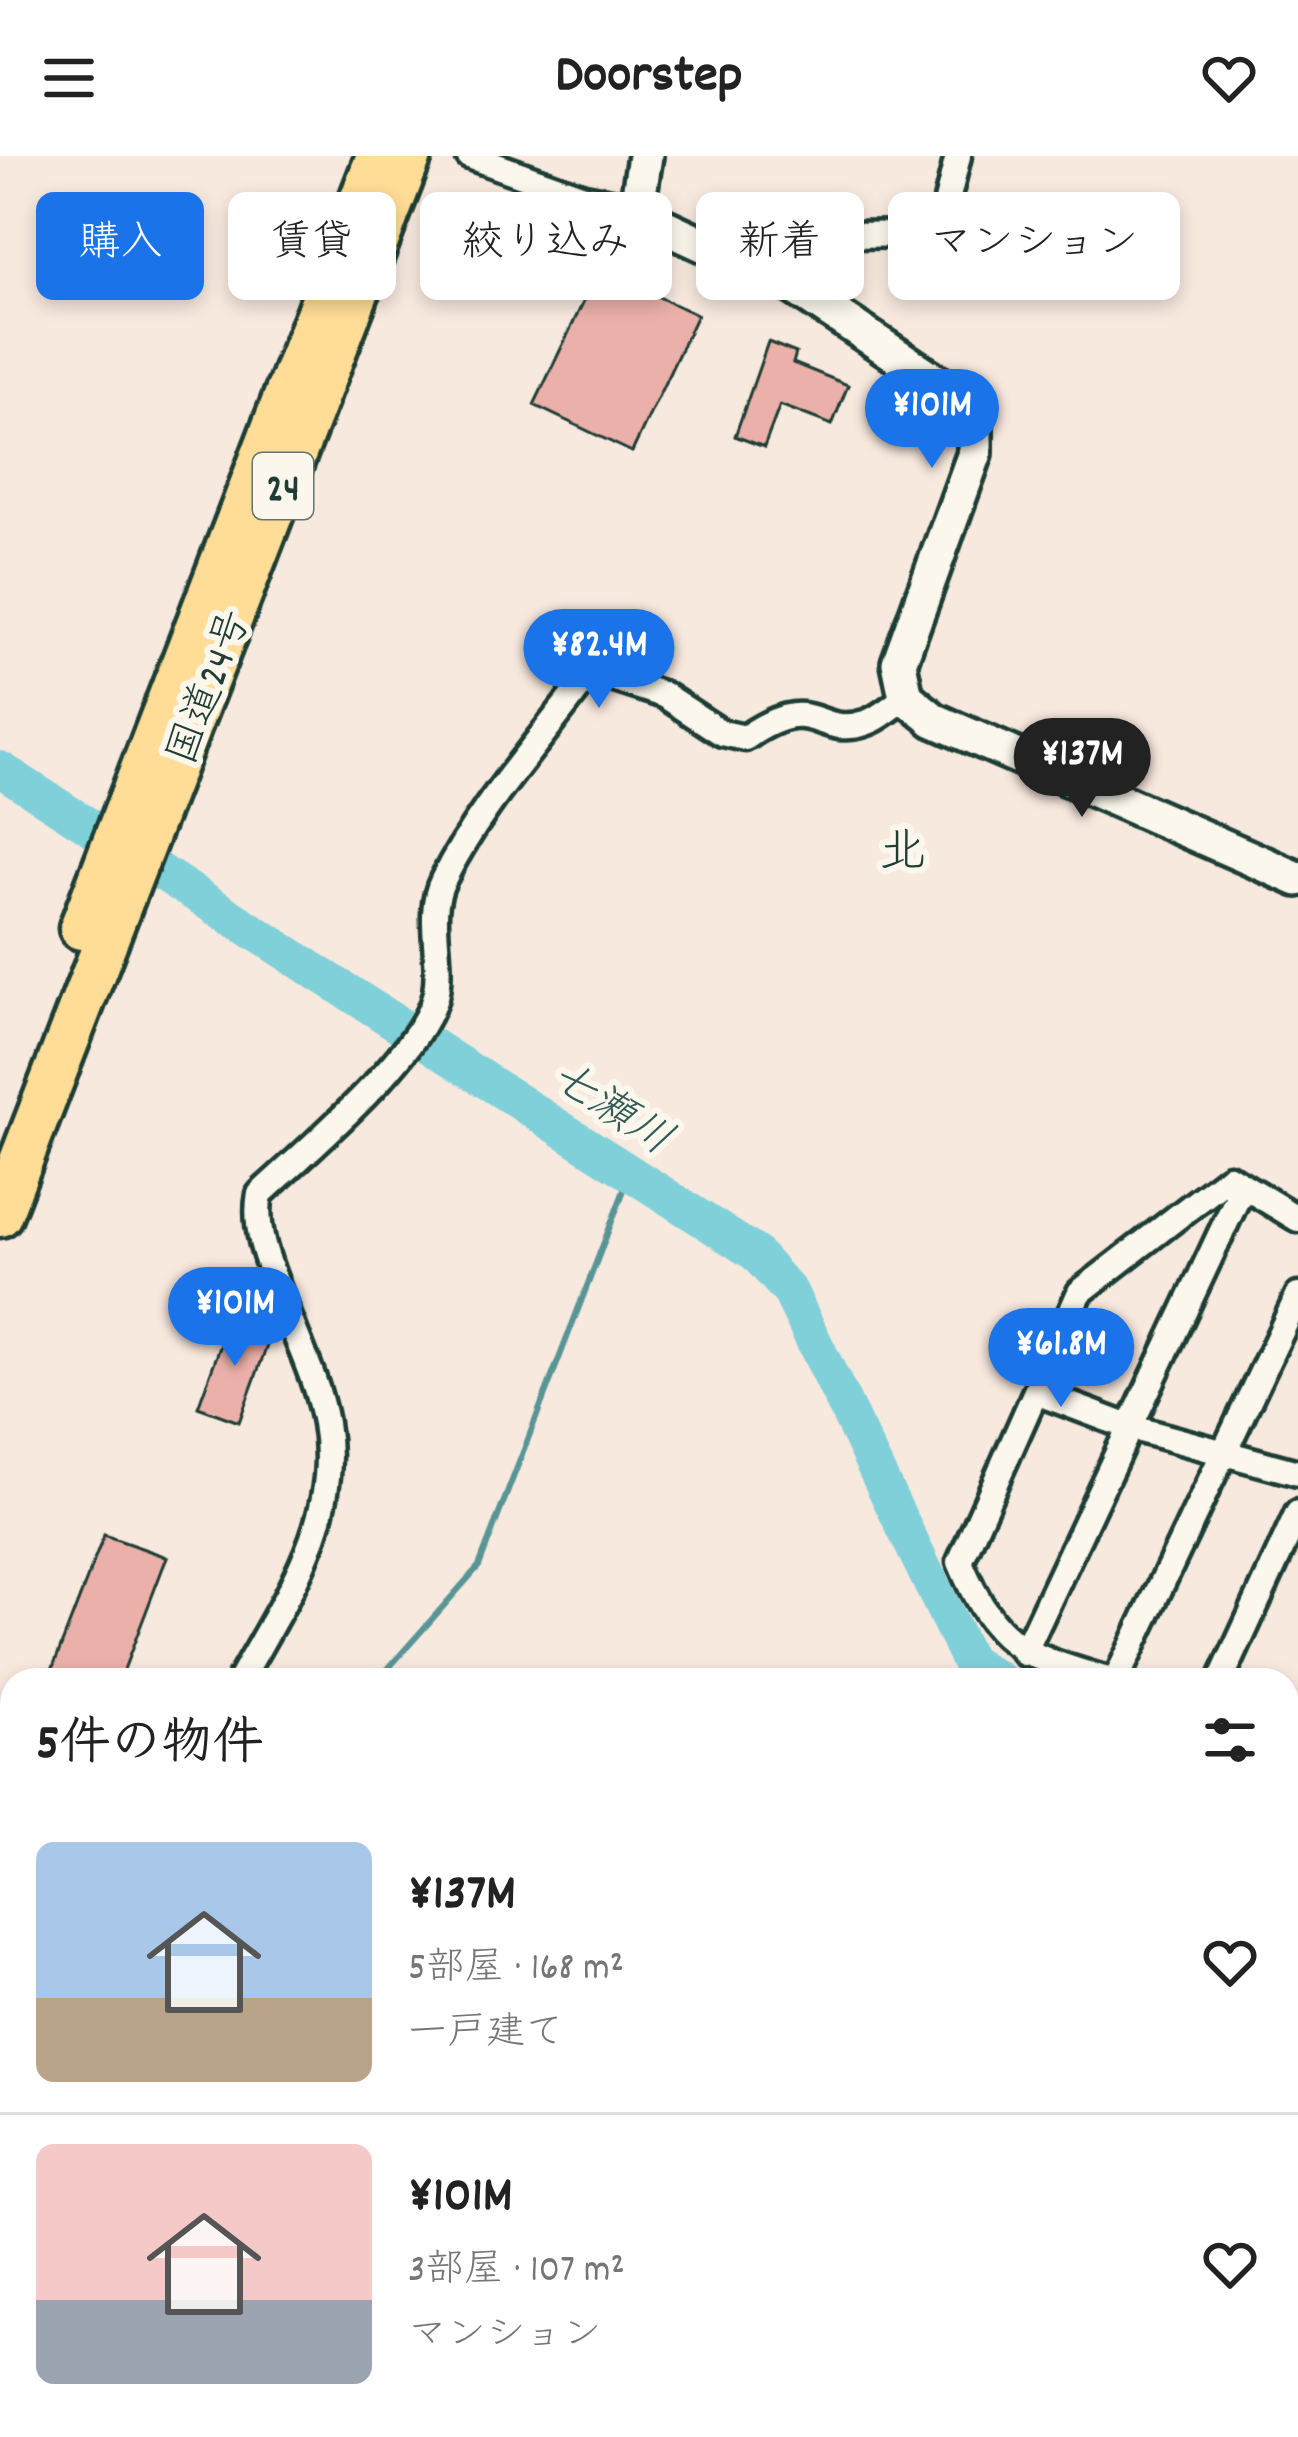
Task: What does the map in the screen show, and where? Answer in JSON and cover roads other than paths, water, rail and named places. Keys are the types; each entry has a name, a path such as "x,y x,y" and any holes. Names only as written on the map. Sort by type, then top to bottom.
{"highway":[{"name":"国道24号","path":"143,809 378,156"},
{"name":"国道24号","path":"0,1215 94,933 410,156"},
{"name":"国道24号","path":"0,1136 94,933"}],"street":[{"path":"469,156 570,192"},
{"path":"640,192 645,156"},
{"path":"864,236 939,234 958,156"},
{"path":"814,300 958,396 975,418 975,453 899,663 906,697 934,720 1298,879"},
{"path":"246,1668 323,1518 329,1479 326,1424 272,1275 256,1212 260,1194 405,1051 429,1014 436,992 439,942 434,914 441,884 498,787 591,671 664,695 722,733 745,738 776,716 803,713 844,725 866,723 906,697"},
{"path":"1072,1668 1024,1653 984,1612 960,1562 1080,1292 1228,1177 1298,1219"},
{"path":"1024,1653 1243,1186"},
{"path":"1117,1668 1298,1295"},
{"path":"1036,1392 1129,1427 1298,1473"},
{"path":"1227,1668 1298,1513"}],"waterway":[{"name":"七瀬川","path":"0,769 755,1253 790,1292 969,1662 979,1668"},
{"path":"389,1668 479,1566 631,1172"}],"district":[{"name":"北","path":"903,849"}]}
